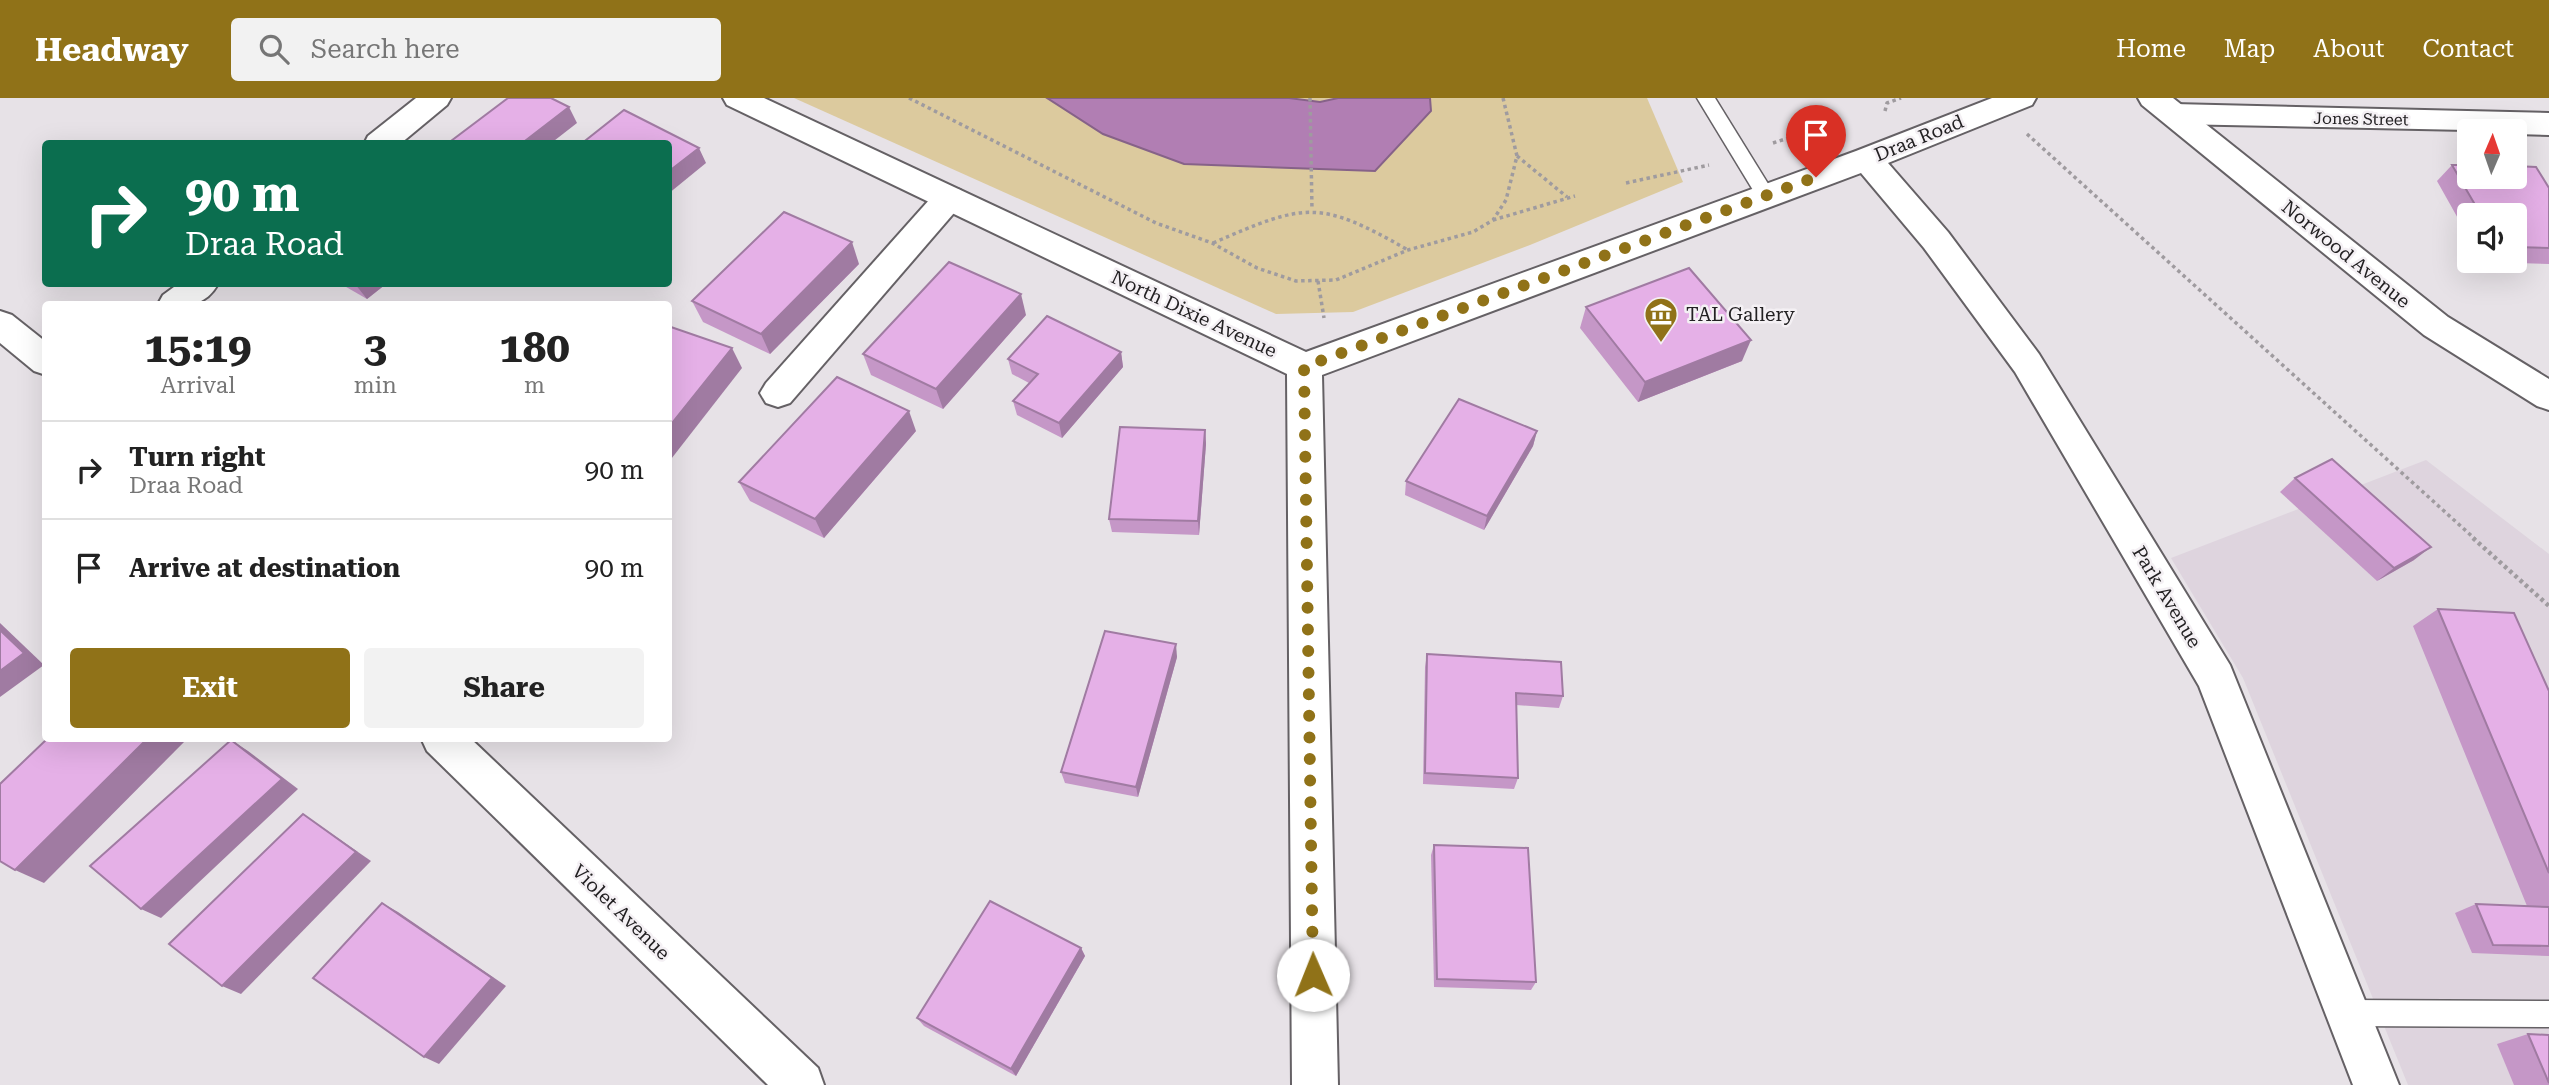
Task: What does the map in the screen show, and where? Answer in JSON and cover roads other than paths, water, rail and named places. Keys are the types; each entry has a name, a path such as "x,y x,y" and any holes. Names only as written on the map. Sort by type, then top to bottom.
{"street":[{"path":"384,140 436,98"},
{"name":"North Dixie Avenue","path":"738,98 1304,367"},
{"name":"Draa Road","path":"1304,367 1867,159 2021,98"},
{"name":"Jones Street","path":"2163,106 2549,124"},
{"name":"Norwood Avenue","path":"2163,106 2436,326 2549,396"},
{"name":"Park Avenue","path":"1867,159 1936,240 2027,363 2216,678 2376,1085"},
{"path":"778,393 949,198"},
{"path":"179,301 197,287"},
{"path":"0,324 42,359"},
{"path":"1304,367 1315,1085"},
{"name":"Violet Avenue","path":"445,742 801,1085"}],"lane":[{"path":"1706,98 1766,195"},
{"path":"2347,1013 2549,1014"}],"place":[{"name":"TAL Gallery","path":"1661,344"}]}
